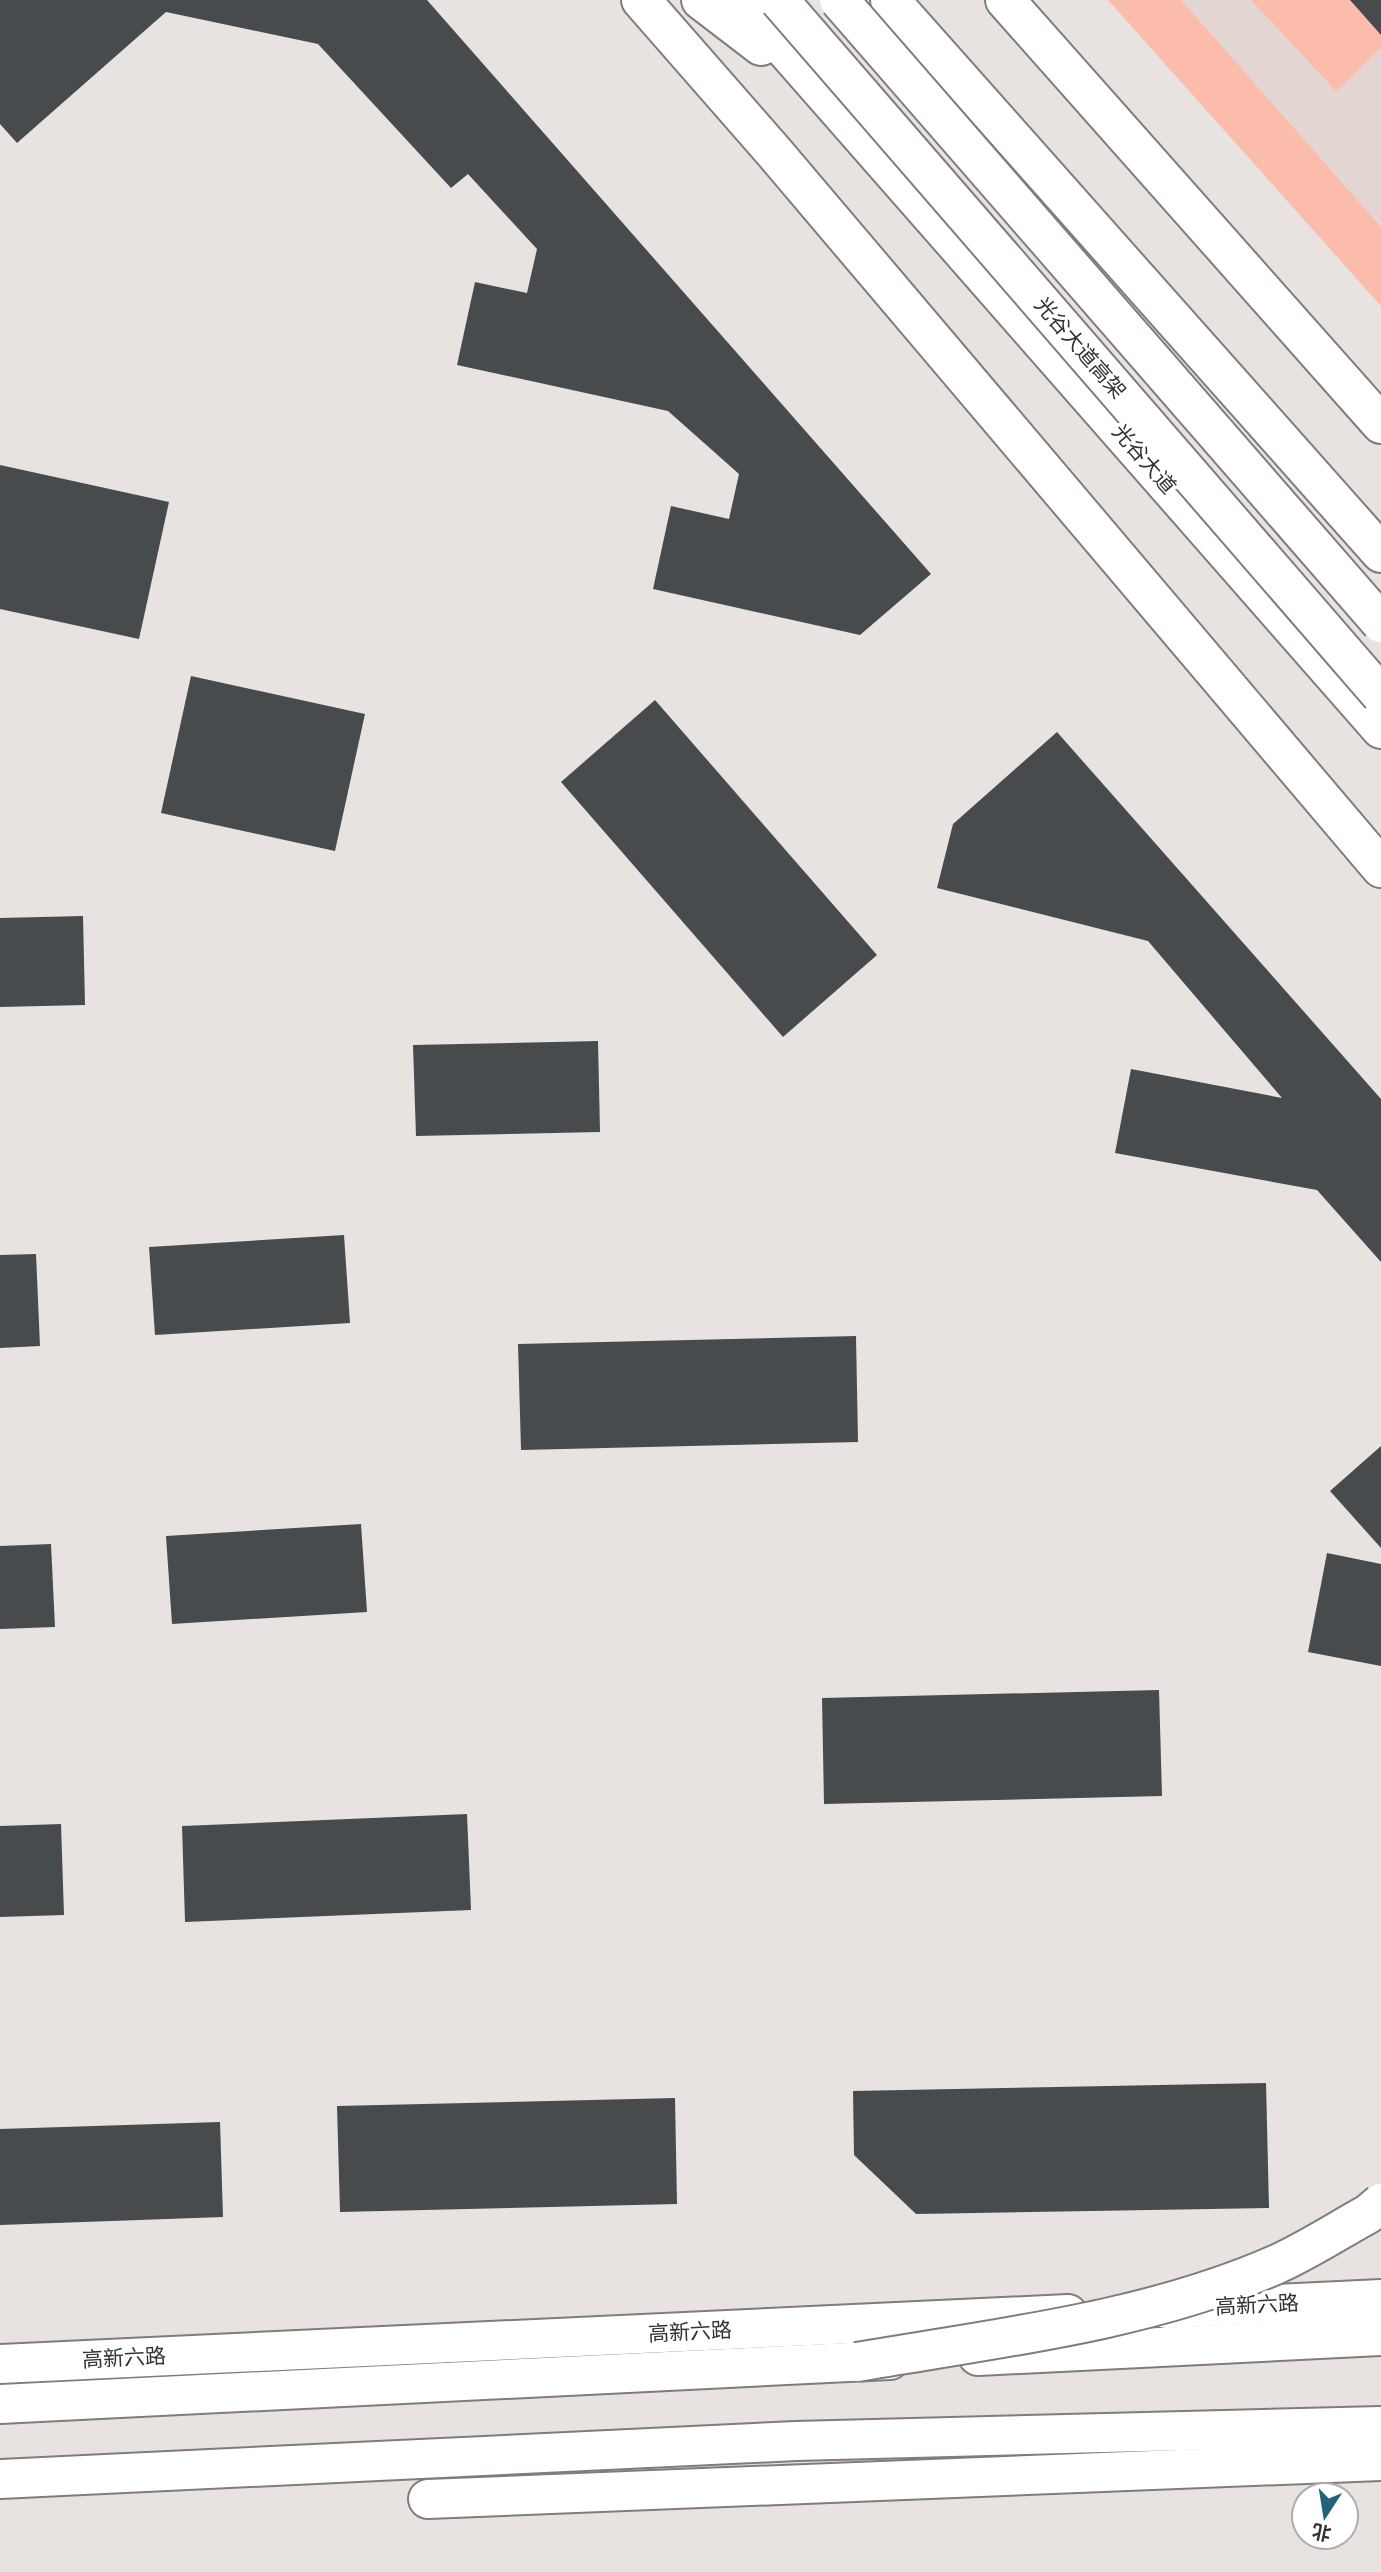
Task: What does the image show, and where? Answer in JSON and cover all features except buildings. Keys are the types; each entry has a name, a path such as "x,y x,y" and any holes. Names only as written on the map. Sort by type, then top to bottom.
{"main road":[{"path":"641,0 774,152 1381,867"},
{"path":"701,0 829,98"},
{"name":"光谷大道","path":"742,0 1381,729"},
{"name":"光谷大道高架","path":"779,0 1381,695"},
{"path":"839,0 1381,623"},
{"path":"890,0 1381,553"},
{"path":"1004,0 1381,424"},
{"path":"1316,656 1381,608 1338,573"},
{"path":"857,2362 1071,2325 1192,2295 1276,2264 1368,2214 1381,2203"},
{"name":"高新六路","path":"0,2364 1381,2299"},
{"path":"0,2404 1381,2336"},
{"path":"0,2479 796,2441 1381,2426"},
{"path":"428,2500 1381,2461"}],"shaded area":[{"path":"1108,0 1381,0 1381,306"},
{"path":"1108,0 1181,0 1381,227 1381,306"},
{"path":"1251,0 1381,0 1381,48 1336,91"}]}
